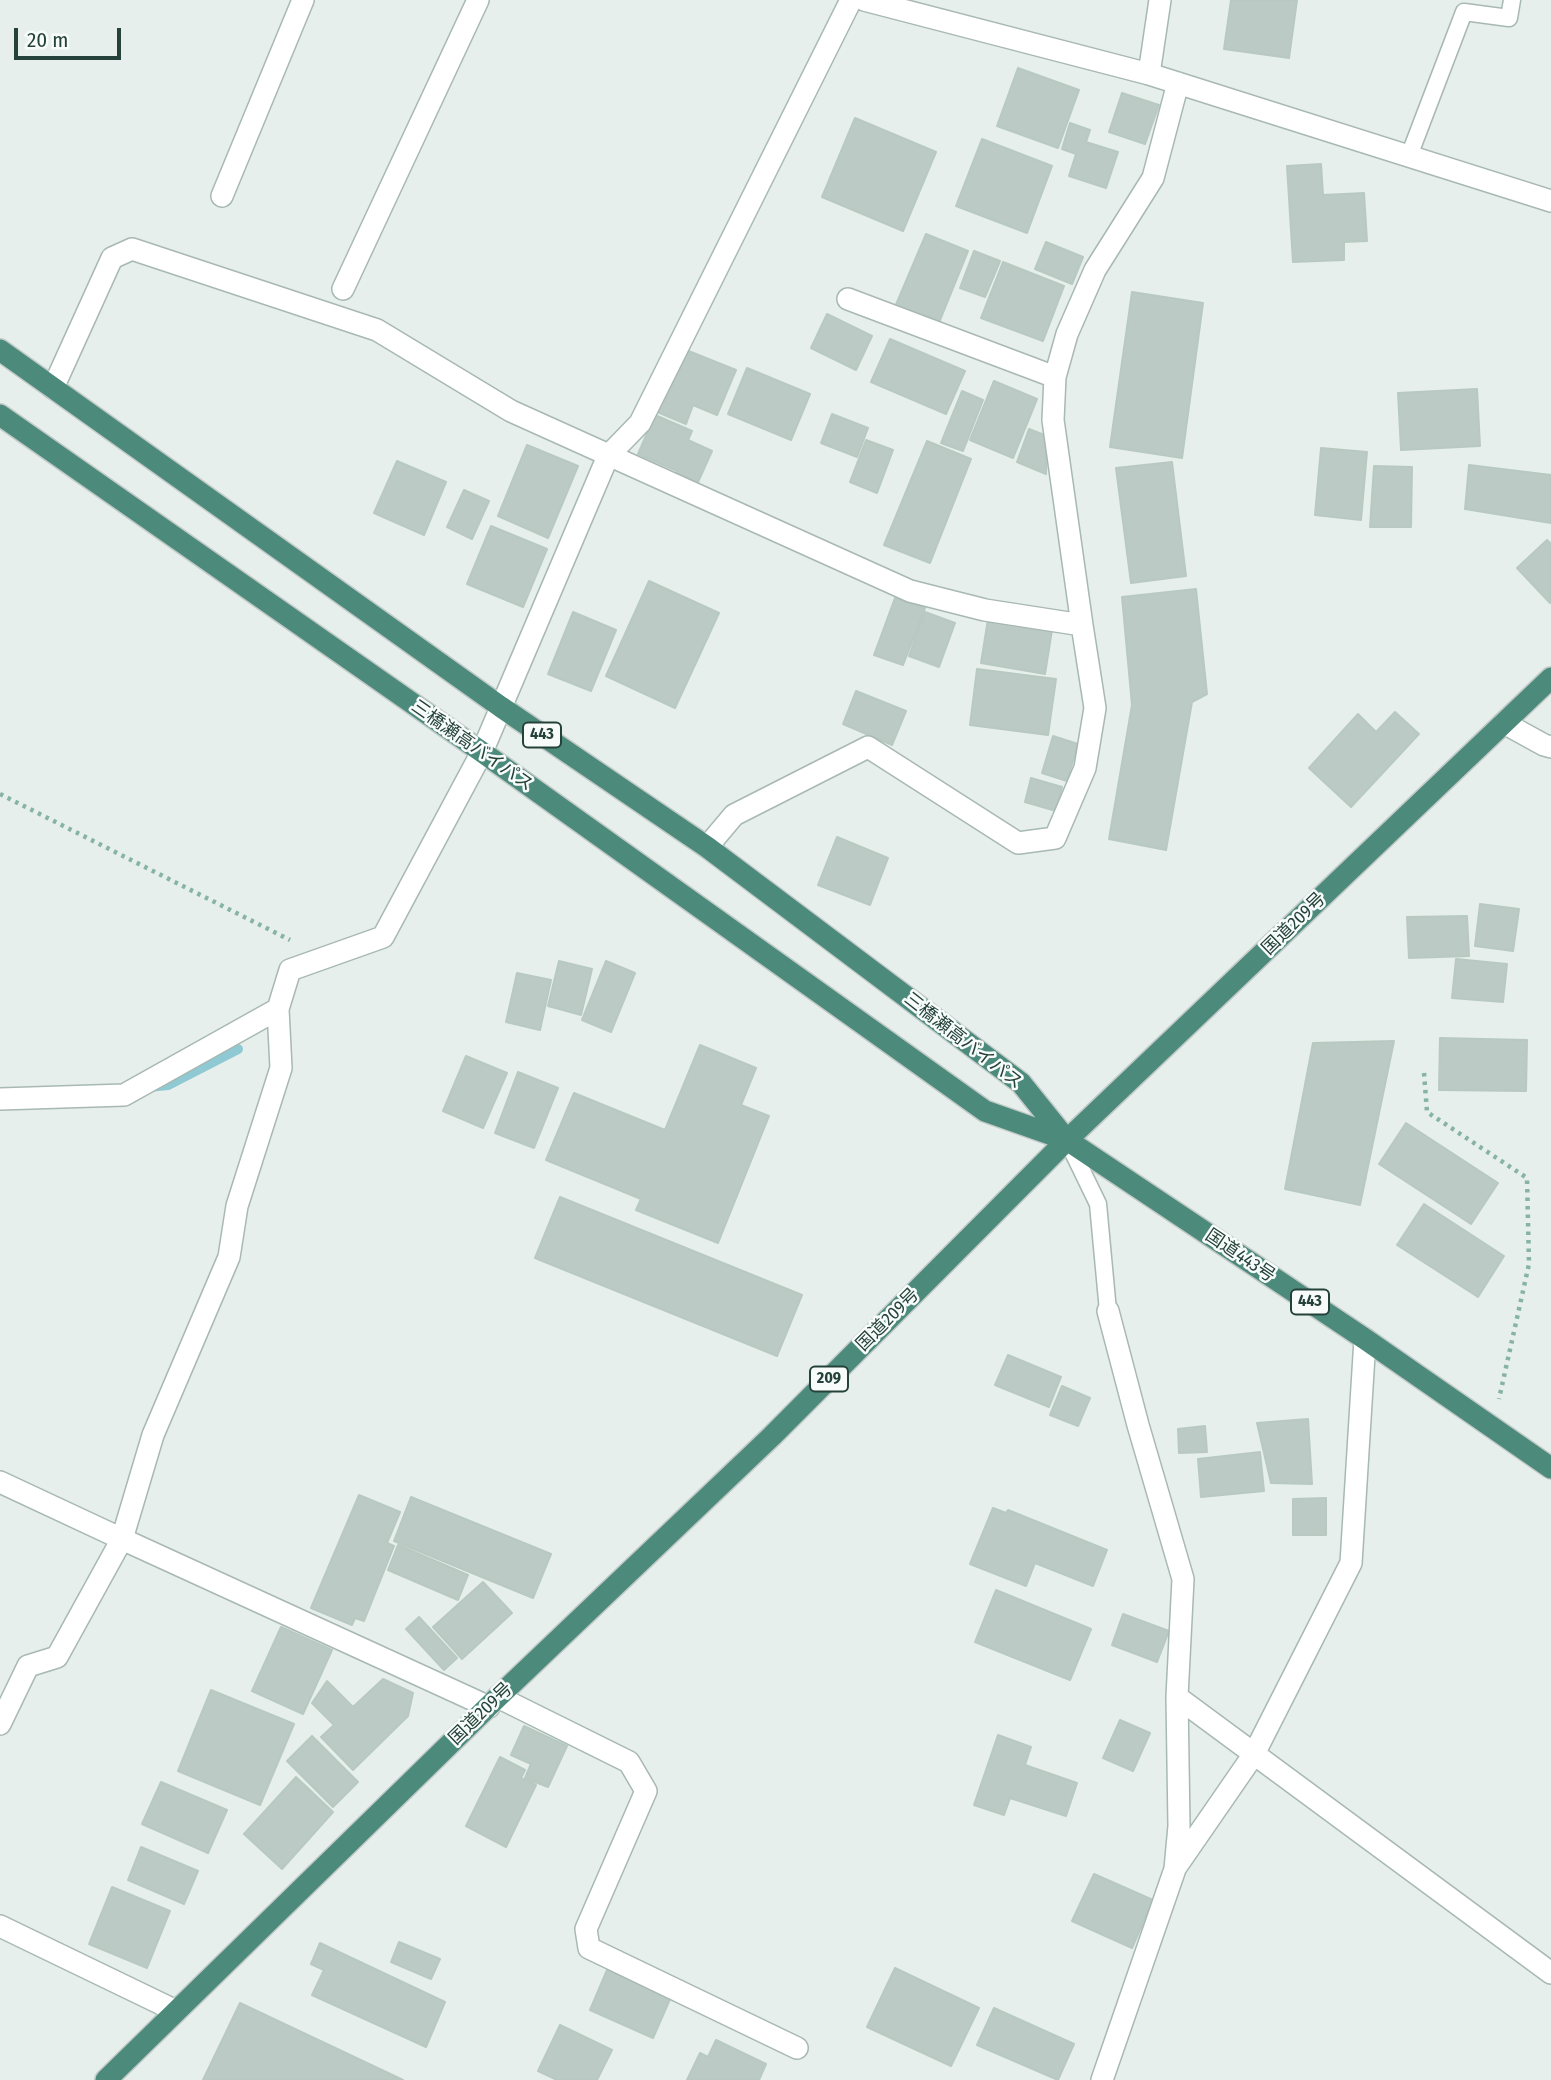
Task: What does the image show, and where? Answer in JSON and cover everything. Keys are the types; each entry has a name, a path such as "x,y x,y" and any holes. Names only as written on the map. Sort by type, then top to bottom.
{"highway":[{"name":"三橋瀬高バイパス","path":"0,350 501,707 708,847 1021,1083 1067,1140"},
{"name":"三橋瀬高バイパス","path":"0,415 482,752 985,1111 1067,1140"},
{"name":"国道209号","path":"106,2080 772,1436 1067,1140 1551,678"},
{"name":"国道443号","path":"1067,1140 1365,1339 1551,1468"}],"street":[{"path":"222,196 303,0"},
{"path":"344,289 478,0"},
{"path":"0,1724 28,1666 57,1657 122,1539 153,1435 229,1257 237,1206 281,1068 278,1009 290,970 383,937 482,752 608,456 640,423 851,0"},
{"path":"864,0 1149,74 1551,201"},
{"path":"1149,74 1160,0"},
{"path":"708,847 734,815 867,747 1018,843 1055,838 1085,768 1095,708 1054,419 1055,377 1067,334 1095,270 1153,178 1178,83"},
{"path":"53,388 112,258 132,248 377,330 511,411 910,591 985,610 1082,625"},
{"path":"848,299 1055,377"},
{"path":"1504,723 1551,747"},
{"path":"0,1099 124,1095 278,1009"},
{"path":"1102,2080 1175,1869 1179,1826 1177,1697 1183,1579 1108,1311"},
{"path":"1175,1869 1254,1754 1351,1563 1365,1339"},
{"path":"0,1482 122,1539 629,1762 646,1791 586,1929 589,1948 797,2048"},
{"path":"1177,1697 1551,1973"},
{"path":"0,1926 176,2011"}],"lane":[{"path":"1409,156 1464,12 1509,18 1512,0"},
{"path":"1067,1140 1098,1204 1108,1311"}],"path":[{"path":"0,794 294,942 290,970"},
{"path":"1424,1073 1427,1112 1527,1178 1530,1264 1492,1427"}],"building":[{"path":"1231,0 1297,0 1289,58 1224,49"},
{"path":"1018,68 1079,90 1058,148 997,126"},
{"path":"1122,93 1159,105 1145,144 1109,132"},
{"path":"855,118 936,152 903,231 822,197"},
{"path":"1070,123 1090,130 1086,142 1118,152 1106,188 1069,176 1076,154 1062,149"},
{"path":"982,139 1052,166 1027,233 956,206"},
{"path":"1321,164 1323,195 1364,193 1367,241 1344,242 1344,260 1293,262 1287,166"},
{"path":"926,234 968,251 938,325 895,307"},
{"path":"1046,242 1083,257 1072,284 1035,269"},
{"path":"974,251 1000,261 985,297 960,288"},
{"path":"1003,262 1064,286 1043,341 981,318"},
{"path":"1132,292 1203,303 1182,458 1110,447"},
{"path":"827,314 872,336 856,370 811,348"},
{"path":"890,339 965,371 946,414 871,382"},
{"path":"681,348 736,370 717,415 693,405 686,424 655,411"},
{"path":"747,368 810,394 791,440 728,414"},
{"path":"994,381 1037,399 1013,458 970,440"},
{"path":"1477,389 1480,446 1401,450 1398,393"},
{"path":"962,391 983,400 963,451 941,443"},
{"path":"832,414 868,428 857,457 821,443"},
{"path":"655,415 692,431 688,440 712,451 694,491 672,481 677,471 638,454"},
{"path":"1029,429 1047,436 1046,474 1017,462"},
{"path":"866,440 893,450 877,493 850,482"},
{"path":"927,441 971,459 930,563 884,545"},
{"path":"527,445 578,466 548,538 498,516"},
{"path":"1321,448 1367,452 1361,520 1315,515"},
{"path":"397,461 446,482 424,535 374,513"},
{"path":"1172,462 1186,576 1131,583 1116,468"},
{"path":"1469,465 1551,475 1551,523 1465,509"},
{"path":"1374,466 1412,467 1411,527 1370,527"},
{"path":"464,490 489,501 472,539 447,527"},
{"path":"491,526 547,549 523,607 467,584"},
{"path":"1547,540 1551,544 1550,603 1517,568"},
{"path":"649,581 719,613 675,708 606,676"},
{"path":"1196,589 1207,694 1192,702 1166,850 1109,839 1132,705 1122,597"},
{"path":"895,598 925,608 903,665 874,655"},
{"path":"573,612 616,630 591,691 548,674"},
{"path":"925,612 955,623 939,667 909,656"},
{"path":"988,619 1052,630 1045,674 981,663"},
{"path":"977,669 1056,679 1048,735 970,725"},
{"path":"856,691 906,711 892,745 843,724"},
{"path":"1395,712 1419,734 1351,807 1309,768 1358,714 1376,732"},
{"path":"1053,736 1078,744 1067,781 1042,773"},
{"path":"1031,778 1062,787 1056,811 1025,802"},
{"path":"837,837 888,858 870,905 818,885"},
{"path":"1480,904 1519,909 1513,951 1475,946"},
{"path":"1467,916 1469,956 1409,958 1407,917"},
{"path":"1456,959 1507,964 1503,1002 1452,998"},
{"path":"559,961 592,969 581,1015 548,1006"},
{"path":"606,961 635,973 611,1032 582,1020"},
{"path":"517,973 551,980 540,1030 506,1022"},
{"path":"1440,1038 1527,1040 1526,1091 1439,1090"},
{"path":"1394,1041 1360,1205 1285,1189 1313,1043"},
{"path":"700,1045 756,1068 741,1105 769,1116 718,1243 636,1210 641,1199 546,1160 574,1093 665,1130"},
{"path":"466,1056 507,1073 483,1128 443,1111"},
{"path":"518,1072 558,1088 534,1148 495,1133"},
{"path":"1406,1123 1498,1183 1471,1224 1379,1164"},
{"path":"560,1197 802,1295 777,1356 535,1258"},
{"path":"1424,1204 1504,1256 1478,1297 1397,1245"},
{"path":"1008,1355 1061,1377 1049,1407 995,1385"},
{"path":"1062,1386 1090,1398 1078,1426 1050,1415"},
{"path":"1308,1419 1312,1484 1271,1483 1257,1423"},
{"path":"1205,1426 1207,1452 1179,1453 1178,1429"},
{"path":"1260,1452 1264,1491 1201,1497 1198,1459"},
{"path":"359,1495 400,1512 387,1543 394,1546 364,1621 355,1618 352,1625 311,1608"},
{"path":"411,1497 551,1554 533,1598 394,1541"},
{"path":"1326,1498 1326,1535 1293,1535 1293,1499"},
{"path":"993,1508 1006,1513 1008,1510 1107,1550 1093,1586 1035,1563 1026,1586 970,1564"},
{"path":"398,1545 468,1575 458,1600 388,1570"},
{"path":"483,1582 512,1613 462,1659 433,1627"},
{"path":"996,1590 1091,1629 1070,1680 975,1642"},
{"path":"1123,1614 1169,1631 1157,1662 1112,1645"},
{"path":"419,1617 457,1658 444,1670 406,1629"},
{"path":"281,1627 332,1650 303,1714 252,1691"},
{"path":"383,1679 413,1693 408,1716 353,1770 321,1737 334,1725 312,1703 327,1681 353,1707"},
{"path":"211,1690 294,1724 260,1805 178,1771"},
{"path":"1120,1720 1150,1733 1133,1771 1103,1758"},
{"path":"524,1726 567,1746 548,1787 525,1778 531,1764 511,1755"},
{"path":"998,1735 1031,1747 1025,1765 1077,1783 1066,1816 1010,1798 1004,1815 974,1805"},
{"path":"312,1736 358,1782 333,1807 287,1761"},
{"path":"500,1757 525,1770 521,1778 536,1785 506,1847 466,1826"},
{"path":"296,1777 333,1812 282,1869 244,1834"},
{"path":"161,1782 227,1810 208,1853 142,1824"},
{"path":"141,1847 198,1871 184,1904 128,1880"},
{"path":"1094,1874 1153,1900 1132,1948 1072,1921"},
{"path":"112,1887 170,1911 147,1968 89,1944"},
{"path":"399,1942 440,1959 431,1979 391,1962"},
{"path":"320,1943 445,2002 426,2047 312,1995 324,1970 311,1964"},
{"path":"895,1968 979,2008 951,2066 867,2027"},
{"path":"607,1970 671,1997 653,2038 590,2010"},
{"path":"240,2003 403,2080 203,2080"},
{"path":"994,2008 1074,2044 1058,2080 977,2045"},
{"path":"560,2025 612,2050 597,2080 557,2080 538,2071"},
{"path":"716,2040 766,2064 759,2080 687,2080 700,2053 708,2057"}],"waterway":[{"path":"148,1087 168,1085 238,1049"}]}
